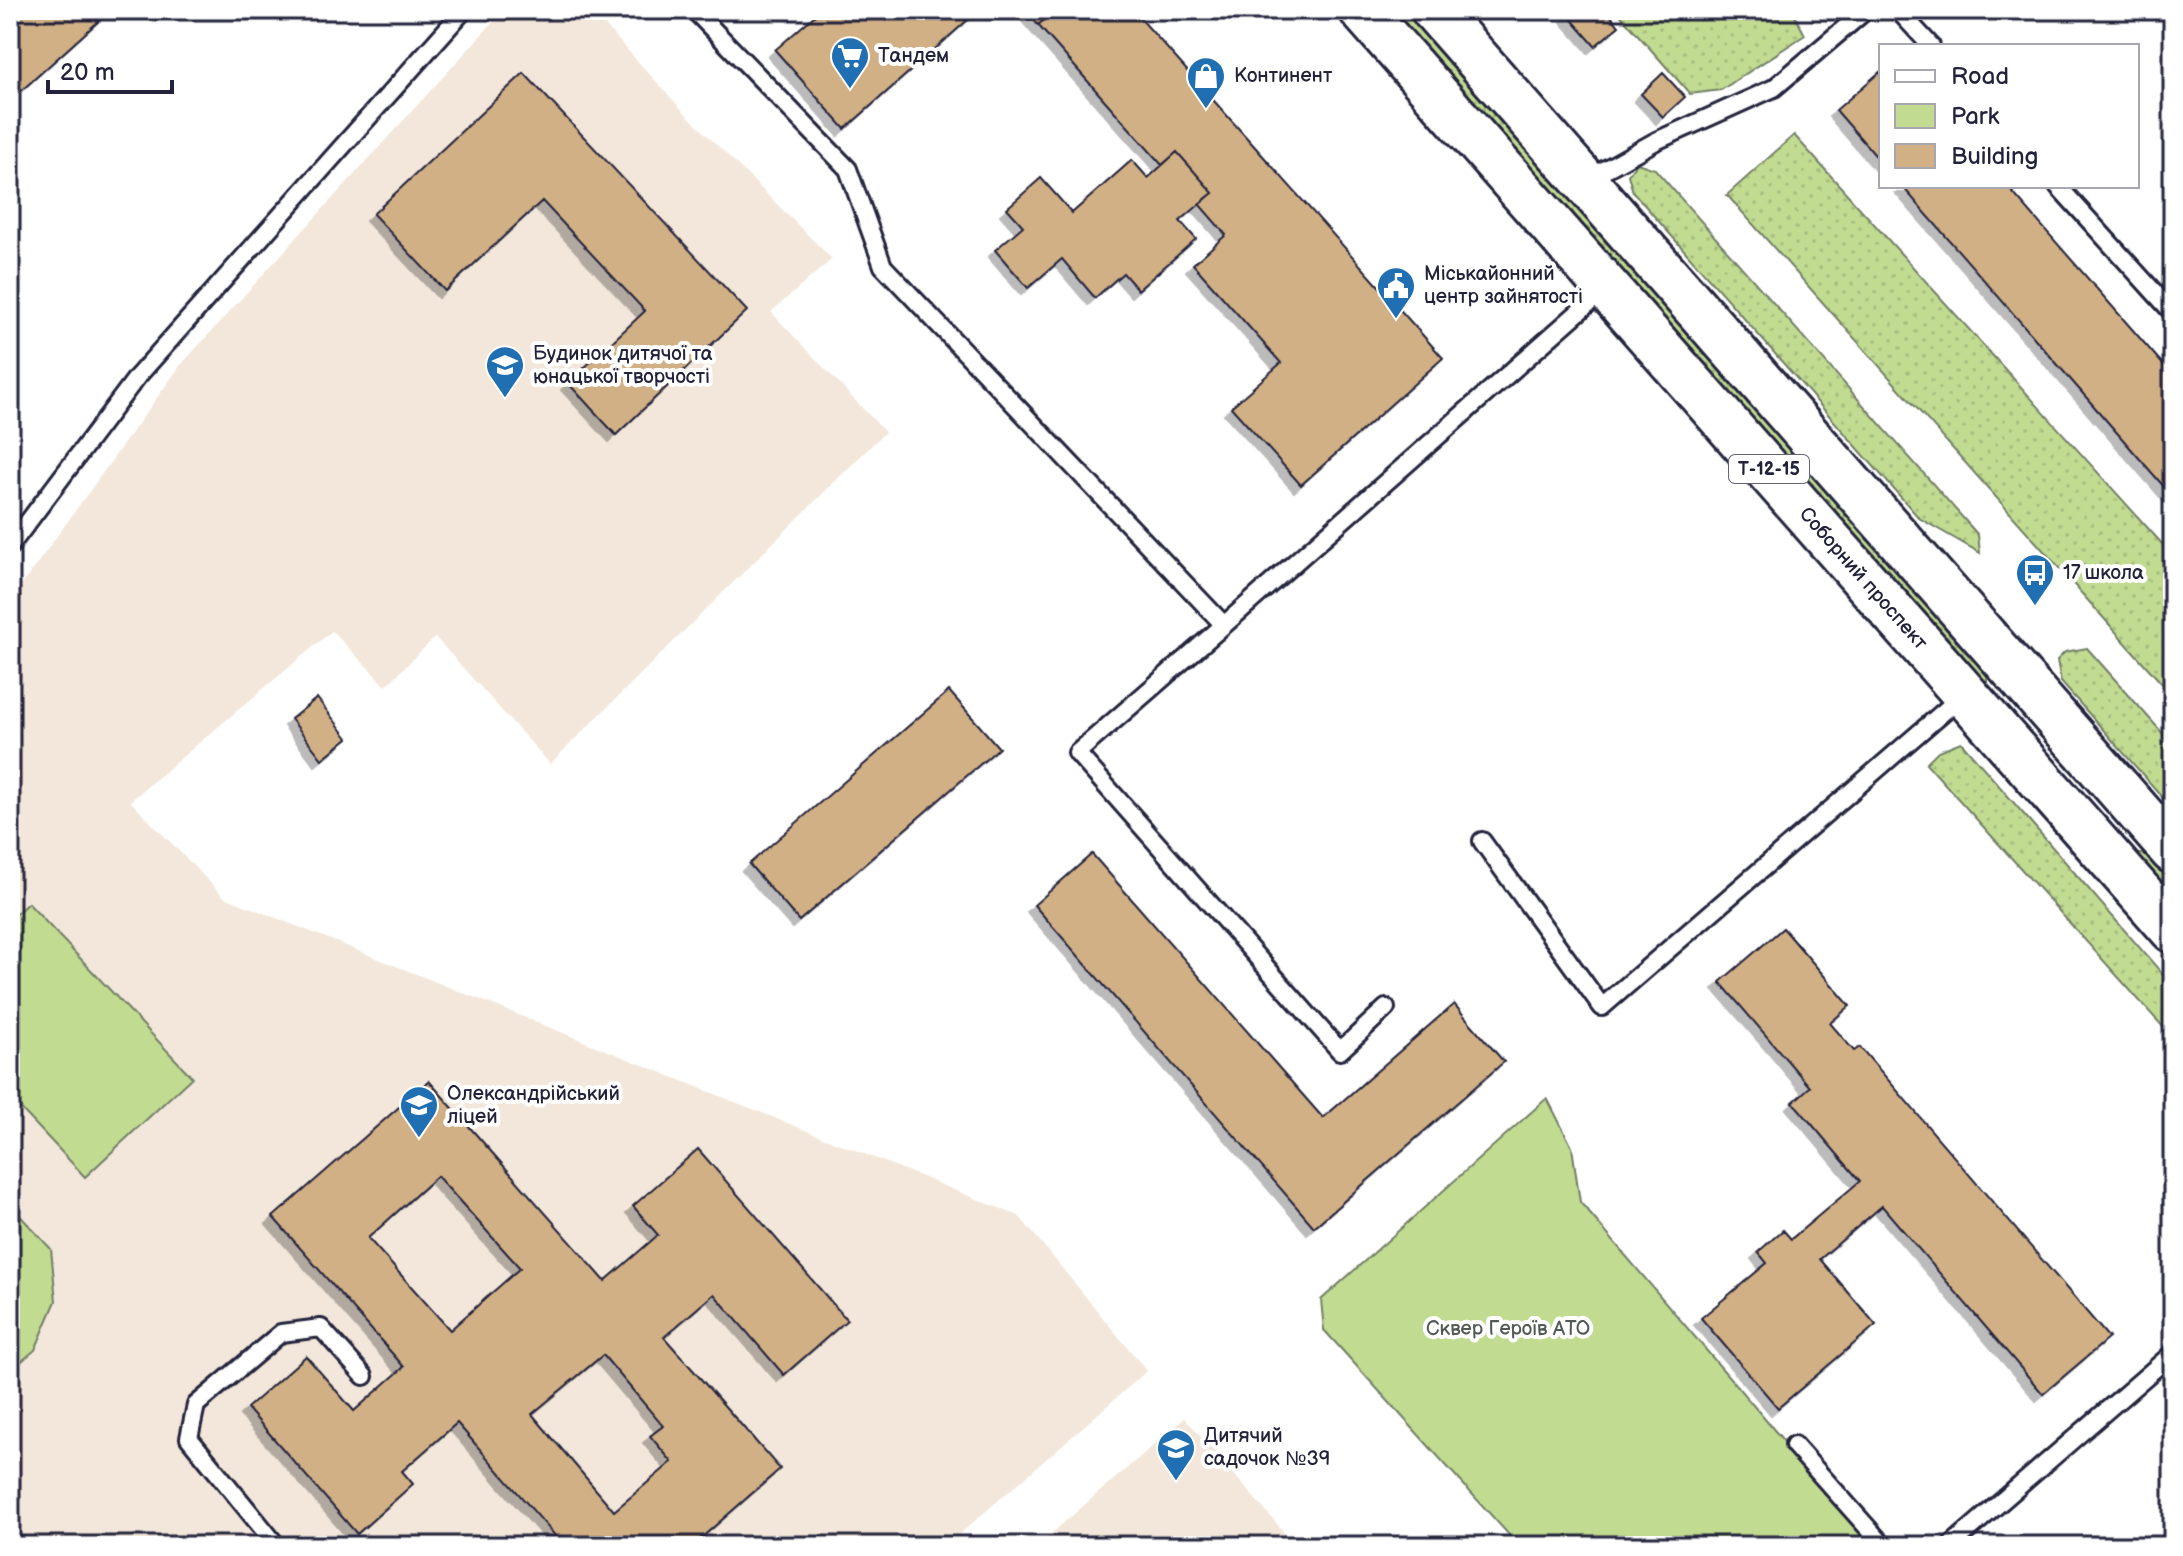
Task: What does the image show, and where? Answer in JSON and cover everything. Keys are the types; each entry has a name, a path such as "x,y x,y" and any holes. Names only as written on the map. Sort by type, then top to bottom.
{"main road":[{"name":"Соборний проспект","path":"1362,10 2173,930"},
{"name":"Т-12-15","path":"1434,10 2173,851"},
{"path":"2067,810 2108,777"}],"lane":[{"path":"10,546 137,377 464,10"},
{"path":"694,10 848,169 883,266 1224,625"},
{"path":"1585,181 1656,141 1774,88 1866,10"},
{"path":"1898,10 1929,44"},
{"path":"2060,188 2173,313"},
{"path":"1386,1008 1340,1051 1077,753 1608,286"},
{"path":"1482,841 1602,1007 1965,693"},
{"path":"277,1546 189,1438 196,1405 281,1333 321,1328 364,1376"},
{"path":"1950,1546 2173,1353"},
{"path":"1794,1445 1884,1546"}],"shaded area":[{"path":"504,10 591,10 683,111 832,259 771,312 885,432 550,764 435,637 386,686 332,631 130,801 224,897 1019,1216 1147,1371 946,1546 10,1546 10,601 180,366"},
{"name":"Дитячий садочок №39","path":"1185,1418 1296,1546 1037,1546"}],"green space":[{"path":"1388,10 1409,10 1987,670 1987,682 1975,682"},
{"path":"1616,10 1792,10 1805,35 1721,90 1690,94"},
{"path":"1794,135 2173,556 2173,696 1727,195"},
{"path":"1637,163 1655,169 1978,535 1980,553 1919,518 1633,192 1628,175"},
{"path":"2087,648 2173,745 2173,809 2061,682 2057,660 2065,652"},
{"path":"1961,742 2173,986 2173,1038 1926,763 1938,751"},
{"path":"2139,854 2151,855 2173,880 2173,904 2139,865"},
{"path":"28,903 192,1077 85,1177 10,1097 10,919"},
{"name":"Сквер Героїв АТО","path":"1547,1098 1572,1147 1580,1202 1873,1546 1519,1546 1324,1330 1321,1300"},
{"path":"10,1205 51,1249 56,1301 35,1350 10,1371"}],"building":[{"path":"10,10 111,10 10,101"},
{"name":"Тандем","path":"821,10 979,10 845,129 775,50"},
{"path":"1025,10 1056,10 1038,25"},
{"path":"1056,10 1133,10 1443,358 1301,485 1231,407 1281,363 1193,264 1226,235 1199,204 1213,193 1177,152 1162,165 1038,25"},
{"path":"1573,10 1606,10 1619,26 1595,46 1568,15"},
{"path":"524,73 747,311 616,435 568,383 645,311 542,201 445,291 373,214"},
{"path":"1663,73 1685,97 1663,117 1641,94"},
{"path":"1879,73 1879,160 1836,110"},
{"path":"1177,152 1213,193 1180,221 1196,239 1138,290 1123,273 1095,298 1062,259 1028,288 995,250 1023,226 1007,208 1041,178 1072,213 1132,160 1148,178"},
{"path":"1904,188 2009,188 2173,376 2173,497"},
{"path":"949,691 999,748 799,921 749,864"},
{"path":"317,698 348,738 322,759 291,719"},
{"path":"1092,854 1323,1118 1454,1004 1504,1062 1314,1227 1034,905"},
{"path":"1783,928 1850,1006 1830,1023 1854,1051 1860,1047 2109,1338 2043,1394 1882,1206 1820,1259 1876,1325 1778,1408 1701,1318 1767,1263 1758,1252 1783,1230 1791,1239 1860,1181 1793,1102 1810,1087 1720,982"},
{"path":"429,1081 605,1281 658,1235 633,1206 698,1149 847,1320 784,1375 714,1294 664,1337 780,1469 692,1546 564,1546 457,1423 402,1471 413,1484 357,1534 247,1408 306,1356 354,1411 404,1367 273,1217","holes":["437,1176 520,1268 450,1330 368,1238","603,1355 663,1426 650,1436 672,1462 614,1511 532,1414"]}],"place":[{"name":"Тандем","path":"850,90"},
{"name":"Континент","path":"1206,110"},
{"name":"Міськайонний центр зайнятості","path":"1396,320"},
{"name":"Будинок дитячої та юнацької творчості","path":"505,399"},
{"name":"17 школа","path":"2035,607"},
{"name":"Олександрійський ліцей","path":"419,1139"},
{"name":"Дитячий садочок №39","path":"1176,1482"}]}
